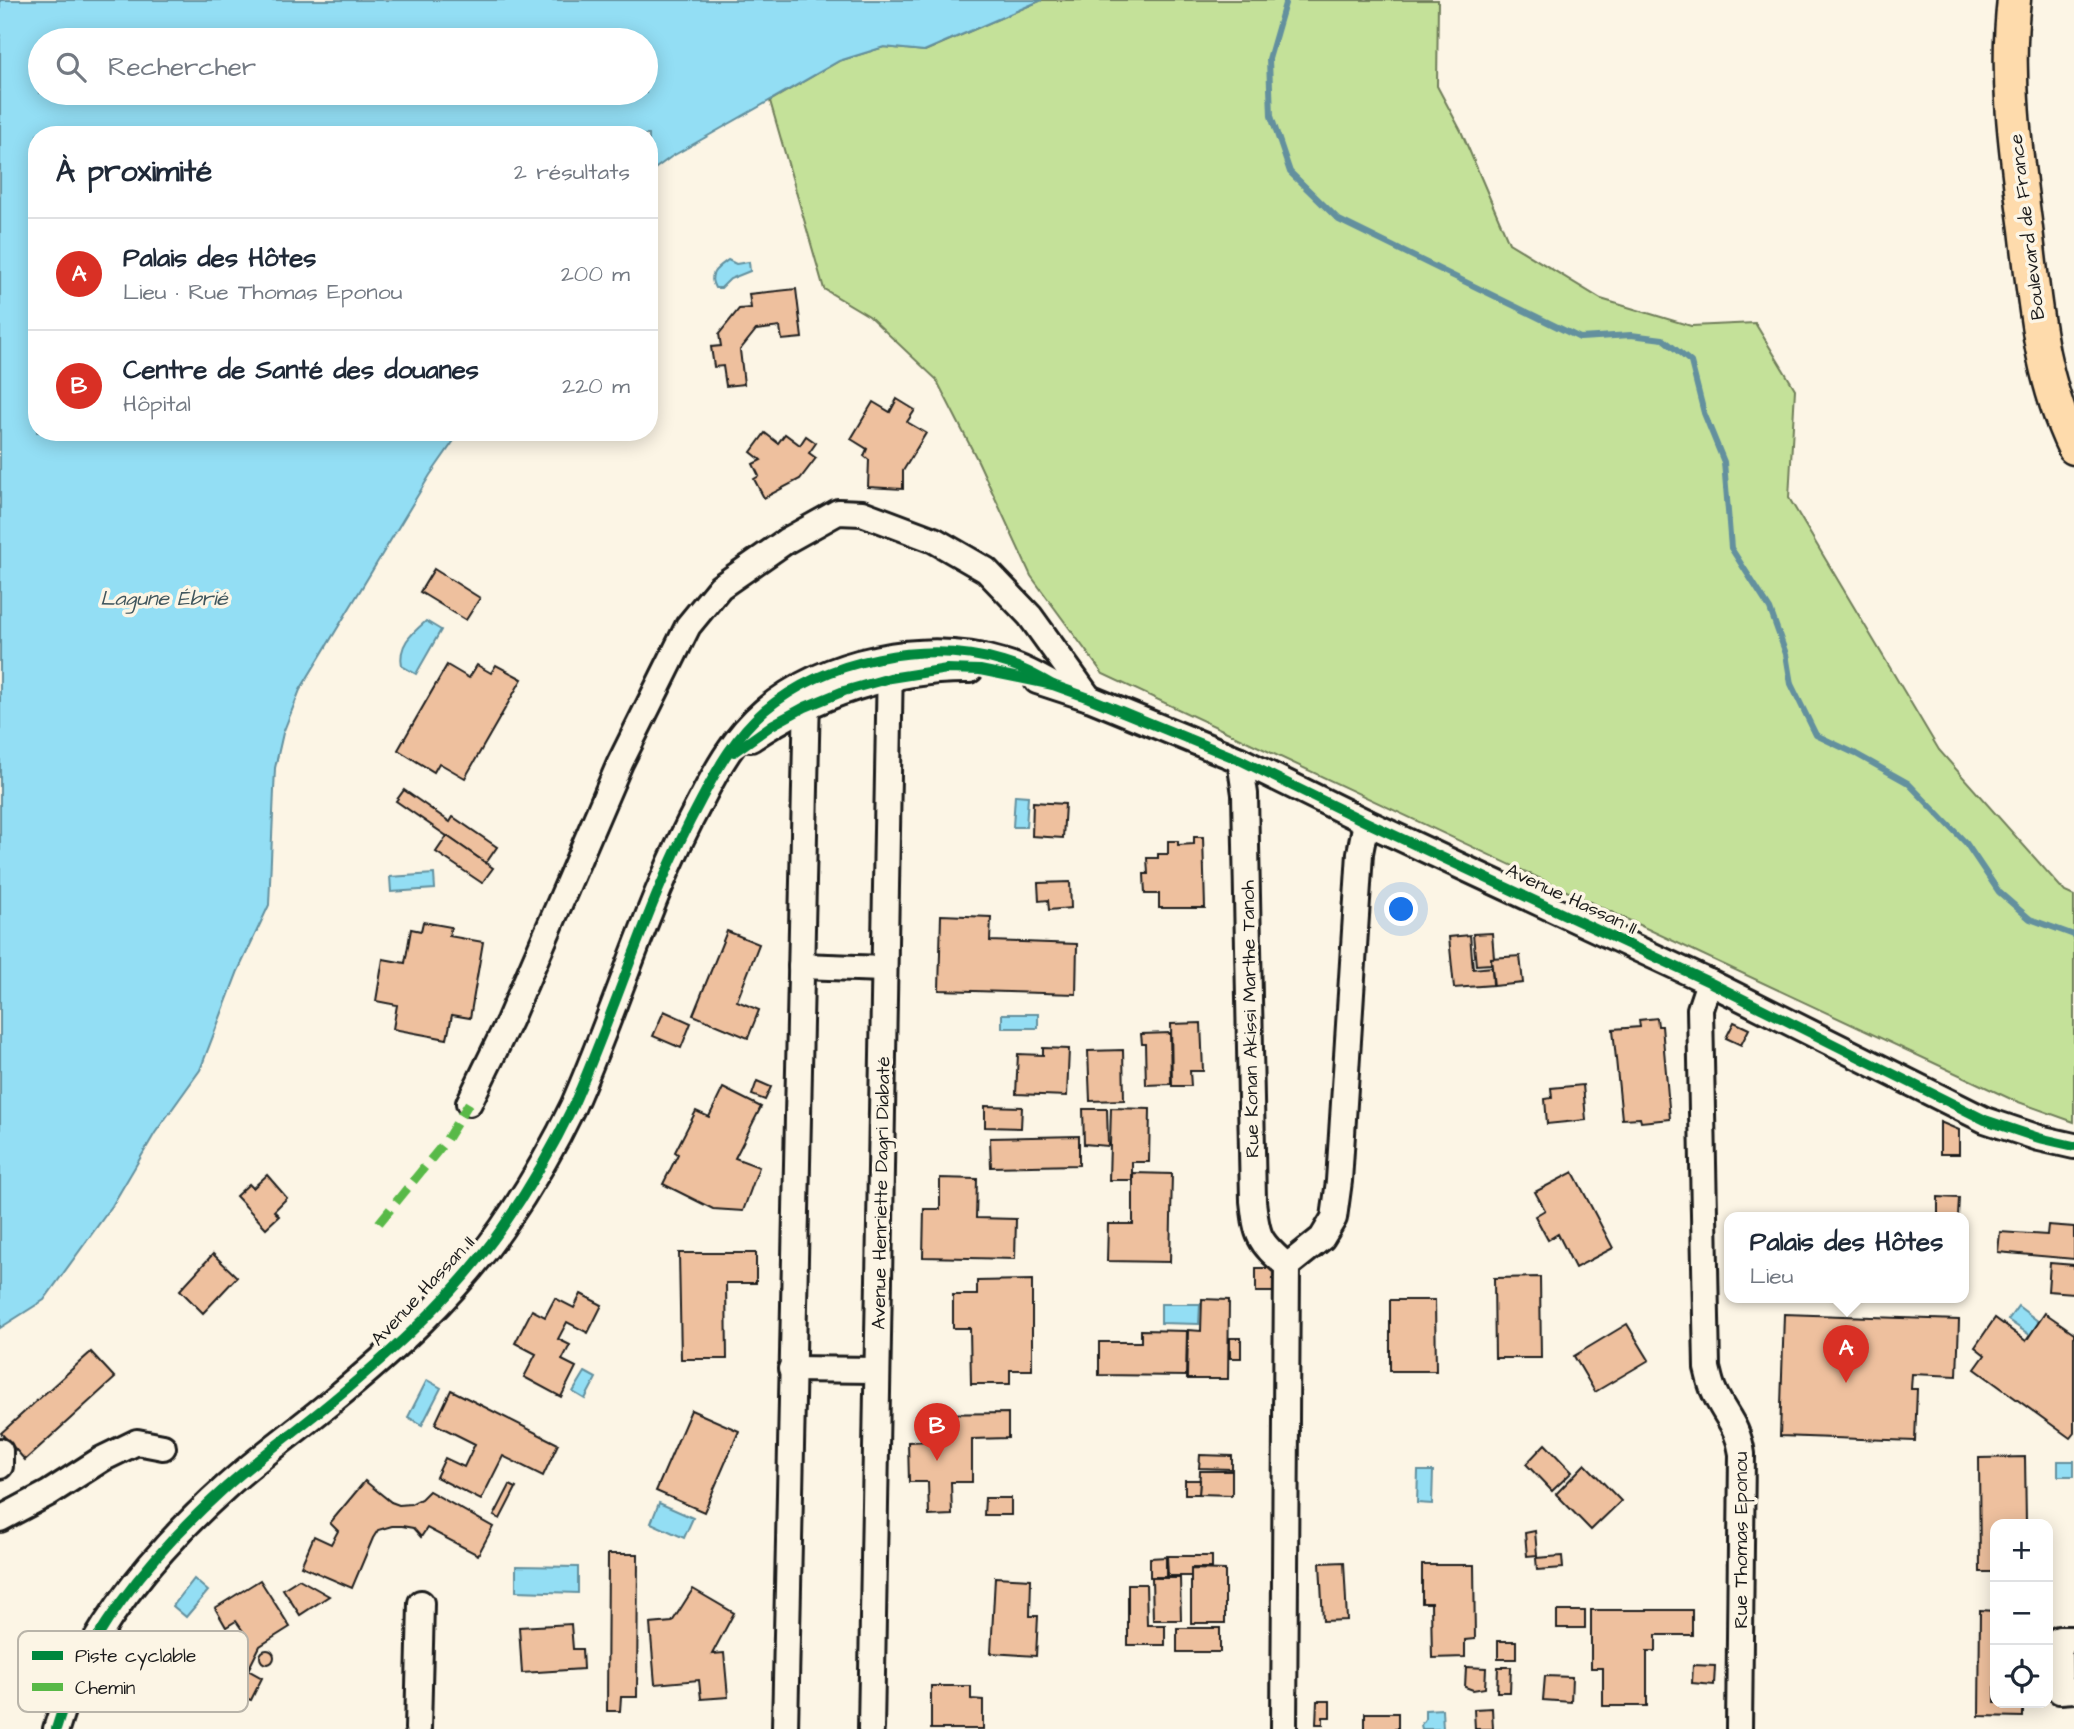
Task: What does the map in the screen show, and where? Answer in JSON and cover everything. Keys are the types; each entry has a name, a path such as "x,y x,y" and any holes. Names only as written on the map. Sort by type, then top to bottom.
{"main road":[{"name":"Boulevard de France","path":"2014,0 2011,79 2017,170 2042,355 2052,397 2074,448"}],"street":[{"path":"469,1103 509,1021 620,762 688,626 720,587 786,541 838,512 862,513 934,540 986,570 1030,616 1089,698"},
{"name":"Avenue Hassan II","path":"102,1631 158,1555 227,1486 332,1402 408,1335 467,1274 501,1230 536,1175 572,1107 668,865 725,758 772,725 806,694 850,666 980,670 1053,685 1089,698 1240,760 1366,822 1709,982 1985,1119 2039,1138 2074,1146"},
{"name":"Avenue Henriette Dagri Diabaté","path":"871,1729 890,667"},
{"path":"785,1729 806,694"},
{"name":"Rue Konan Akissi Marthe Tanoh","path":"1240,760 1245,794 1252,1201 1256,1231 1267,1249 1287,1266"},
{"path":"1284,1729 1287,1266 1322,1238 1334,1217 1339,1181 1360,853 1366,822"},
{"path":"801,966 884,969"},
{"name":"Rue Thomas Eponou","path":"1709,982 1700,1009 1707,1368 1713,1388 1734,1425 1742,1454 1739,1729"},
{"path":"791,1369 876,1370"},
{"path":"0,1519 136,1442 163,1447"},
{"path":"0,1451 0,1466"},
{"path":"418,1729 421,1603"},
{"path":"2074,1639 2059,1639 2060,1691 2074,1690"},
{"name":"Avenue Hassan II","path":"56,1729 62,1712"}],"green space":[{"path":"1042,0 1438,0 1437,86 1461,131 1509,243 1601,299 1691,326 1755,323 1795,389 1789,498 1939,750 2065,892 2074,896 2074,1122 2013,1100 1103,674 1031,576 978,461 936,379 869,316 824,289 770,101 839,61 884,47 925,51"}],"water":[{"name":"Lagune Ébrié","path":"0,0 1042,0 924,51 884,47 839,61 658,166 658,126 28,126 28,441 454,441 430,475 300,690 283,733 275,768 269,905 238,971 200,1070 155,1133 112,1206 44,1300 0,1328"},
{"path":"728,260 736,264 749,262 750,271 730,279 721,288 715,288 713,275"},
{"path":"426,621 441,630 416,674 402,666 402,652 411,635"},
{"path":"1015,795 1028,796 1026,827 1013,827"},
{"path":"434,874 435,889 391,892 390,877"},
{"path":"1002,1014 1038,1014 1038,1028 1002,1028"},
{"path":"1161,1304 1200,1304 1199,1324 1161,1323"},
{"path":"2018,1306 2039,1322 2030,1335 2008,1320"},
{"path":"585,1372 596,1378 585,1399 573,1392"},
{"path":"427,1380 441,1388 422,1425 408,1417"},
{"path":"2058,1461 2074,1461 2074,1476 2058,1476"},
{"path":"1418,1471 1433,1471 1432,1504 1417,1503"},
{"path":"659,1503 693,1518 684,1538 651,1523"},
{"path":"516,1566 578,1567 578,1593 516,1591"},
{"path":"194,1579 208,1591 186,1617 173,1606"},
{"path":"1442,1709 1443,1729 1422,1729 1425,1710"}],"building":[{"path":"796,289 802,338 782,340 780,327 756,330 740,350 744,384 726,386 723,366 714,367 711,347 721,346 719,334 739,309 751,308 749,294"},
{"path":"897,399 915,410 907,422 926,433 903,471 903,489 868,487 869,460 864,456 867,449 851,439 873,402 890,412"},
{"path":"765,433 778,443 785,434 800,445 806,436 816,443 809,453 816,458 800,479 764,498 754,479 759,476 753,464 761,460 751,452"},
{"path":"434,569 480,598 466,620 420,592"},
{"path":"447,665 469,678 477,665 491,673 496,665 522,679 465,778 439,763 434,772 398,750"},
{"path":"404,790 450,822 453,817 497,847 486,863 396,801"},
{"path":"1033,802 1065,804 1063,838 1032,836"},
{"path":"447,836 493,868 482,883 436,852"},
{"path":"1194,837 1203,837 1205,908 1159,908 1159,894 1145,894 1144,874 1148,874 1147,858 1168,854 1168,841 1178,841 1178,845 1194,844"},
{"path":"1070,882 1071,908 1049,910 1048,900 1039,901 1038,883"},
{"path":"941,915 991,917 990,941 1077,944 1076,994 939,990"},
{"path":"423,922 451,927 449,936 483,942 470,1018 452,1015 447,1039 393,1029 397,1005 376,1001 383,959 405,963 411,929 421,931"},
{"path":"727,931 759,944 737,1001 759,1010 748,1038 693,1015"},
{"path":"1492,933 1494,958 1491,958 1491,964 1476,965 1473,934"},
{"path":"1470,935 1473,969 1492,967 1493,985 1454,988 1449,937"},
{"path":"1520,956 1523,983 1494,986 1491,958"},
{"path":"664,1011 691,1023 681,1048 653,1036"},
{"path":"1657,1018 1658,1026 1662,1026 1670,1119 1641,1122 1640,1118 1622,1119 1613,1029 1640,1027 1639,1020"},
{"path":"1734,1022 1749,1029 1741,1045 1726,1038"},
{"path":"1201,1023 1203,1071 1190,1071 1191,1086 1172,1086 1171,1024"},
{"path":"1170,1033 1171,1084 1146,1085 1145,1044 1142,1044 1141,1034"},
{"path":"1043,1048 1069,1049 1067,1096 1016,1094 1018,1054 1043,1055"},
{"path":"1123,1050 1124,1100 1090,1101 1088,1051"},
{"path":"757,1081 771,1087 765,1100 752,1095"},
{"path":"1583,1085 1586,1120 1547,1124 1545,1099 1552,1098 1551,1088"},
{"path":"723,1088 761,1107 735,1158 759,1167 743,1211 713,1209 663,1184 678,1154 675,1152 696,1111 709,1117"},
{"path":"985,1106 1022,1107 1021,1128 985,1127"},
{"path":"1111,1108 1150,1109 1149,1162 1132,1162 1132,1180 1109,1180"},
{"path":"1083,1109 1107,1109 1108,1146 1084,1144"},
{"path":"1940,1122 1959,1130 1959,1154 1940,1154"},
{"path":"1079,1136 1079,1165 991,1167 990,1138"},
{"path":"1573,1172 1613,1248 1575,1268 1558,1234 1548,1240 1535,1216 1545,1210 1535,1192"},
{"path":"1133,1173 1172,1174 1170,1262 1107,1261 1108,1224 1133,1224"},
{"path":"267,1175 287,1198 274,1211 279,1216 266,1228 236,1196 249,1184 253,1188"},
{"path":"940,1178 977,1179 976,1218 1016,1219 1015,1259 923,1257 924,1209 940,1209"},
{"path":"1938,1197 1959,1198 1958,1212 1938,1212"},
{"path":"2048,1225 2074,1227 2074,1259 1998,1252 2000,1232 2047,1235"},
{"path":"679,1253 756,1253 756,1283 726,1283 727,1359 681,1359"},
{"path":"213,1254 237,1277 203,1313 180,1290"},
{"path":"2050,1263 2074,1265 2074,1293 2048,1291"},
{"path":"1256,1268 1274,1268 1274,1292 1256,1292"},
{"path":"1540,1277 1541,1358 1495,1358 1494,1278"},
{"path":"1032,1280 1032,1370 1010,1370 1010,1384 971,1384 970,1328 953,1328 953,1295 977,1295 977,1281"},
{"path":"581,1294 602,1305 588,1333 567,1322 558,1339 570,1345 562,1360 576,1367 561,1397 524,1377 536,1354 515,1343 532,1310 545,1317 555,1298 574,1308"},
{"path":"1202,1299 1229,1300 1228,1379 1187,1379 1188,1330 1201,1331"},
{"path":"1390,1300 1435,1300 1436,1371 1390,1371"},
{"path":"2045,1313 2074,1333 2074,1433 2070,1438 1975,1369 1985,1355 1975,1347 1995,1318 2026,1341"},
{"path":"1784,1314 1959,1320 1957,1376 1912,1374 1911,1389 1917,1389 1915,1441 1780,1436"},
{"path":"1627,1324 1649,1360 1595,1392 1574,1356"},
{"path":"1141,1330 1187,1331 1186,1376 1099,1375 1099,1342 1141,1342"},
{"path":"1230,1338 1241,1338 1241,1358 1230,1358"},
{"path":"91,1352 115,1378 25,1460 1,1433"},
{"path":"451,1390 558,1444 543,1476 503,1456 481,1500 436,1477 445,1458 464,1467 475,1444 435,1424"},
{"path":"691,1410 739,1431 704,1512 656,1491"},
{"path":"1008,1413 1008,1438 972,1439 972,1482 951,1482 952,1515 929,1516 928,1482 909,1482 908,1442 929,1441 928,1414"},
{"path":"1545,1444 1572,1472 1552,1491 1526,1464"},
{"path":"1200,1455 1232,1456 1232,1469 1199,1468"},
{"path":"2025,1457 2026,1519 1990,1519 1990,1572 1980,1572 1979,1458"},
{"path":"1585,1464 1621,1501 1591,1530 1556,1494"},
{"path":"1200,1471 1232,1471 1232,1495 1199,1494"},
{"path":"1185,1480 1200,1480 1199,1494 1185,1494"},
{"path":"365,1481 391,1502 399,1505 411,1504 429,1491 493,1527 478,1555 427,1528 421,1537 413,1528 402,1526 378,1530 352,1588 301,1566 314,1536 331,1544 338,1531 330,1523"},
{"path":"510,1485 516,1488 500,1519 494,1516"},
{"path":"985,1498 1011,1498 1011,1515 984,1515"},
{"path":"1535,1531 1537,1555 1527,1556 1525,1533"},
{"path":"608,1554 638,1554 637,1697 621,1697 620,1711 607,1711"},
{"path":"1167,1556 1212,1556 1212,1568 1191,1568 1191,1576 1168,1576"},
{"path":"1562,1556 1563,1568 1537,1570 1536,1558"},
{"path":"1166,1557 1166,1577 1150,1577 1150,1558"},
{"path":"1344,1562 1347,1620 1323,1621 1320,1563"},
{"path":"1422,1565 1474,1565 1475,1639 1465,1640 1465,1657 1432,1658 1431,1603 1422,1603"},
{"path":"1191,1569 1225,1570 1225,1623 1191,1623"},
{"path":"995,1577 1031,1579 1030,1616 1038,1616 1036,1656 991,1653"},
{"path":"1152,1578 1180,1578 1181,1620 1153,1620"},
{"path":"299,1579 329,1596 300,1615 283,1589"},
{"path":"260,1580 290,1627 260,1646 248,1670 248,1631 243,1631 236,1621 226,1627 215,1608"},
{"path":"1128,1584 1146,1584 1147,1625 1165,1625 1165,1645 1128,1645"},
{"path":"693,1589 734,1613 712,1654 724,1653 728,1697 701,1699 699,1680 655,1684 650,1624 672,1622"},
{"path":"1591,1610 1692,1610 1692,1635 1656,1635 1656,1651 1647,1651 1647,1706 1603,1706 1603,1668 1591,1668"},
{"path":"1980,1610 1990,1611 1990,1708 2023,1708 2023,1717 1979,1716"},
{"path":"1557,1611 1585,1611 1585,1628 1557,1628"},
{"path":"571,1624 573,1649 582,1649 583,1669 522,1673 519,1627"},
{"path":"1177,1628 1220,1628 1220,1652 1177,1652"},
{"path":"1498,1641 1516,1641 1516,1659 1498,1659"},
{"path":"264,1650 270,1650 274,1657 270,1664 264,1664 260,1660 260,1654"},
{"path":"1693,1665 1715,1666 1714,1685 1692,1683"},
{"path":"1466,1667 1486,1668 1485,1688 1473,1690 1465,1687"},
{"path":"1498,1667 1511,1667 1510,1692 1497,1692"},
{"path":"248,1670 262,1678 251,1700 248,1699"},
{"path":"1545,1676 1572,1677 1571,1702 1543,1700"},
{"path":"931,1686 971,1686 971,1699 983,1700 983,1729 931,1729"},
{"path":"1317,1701 1330,1701 1330,1717 1323,1717 1323,1724 1316,1724"},
{"path":"1492,1708 1493,1729 1475,1729 1474,1709"},
{"path":"1365,1713 1398,1713 1398,1729 1365,1729"}],"waterway":[{"path":"1286,0 1269,59 1271,116 1290,172 1339,220 1580,338 1631,335 1663,339 1691,362 1704,413 1724,462 1731,548 1770,609 1786,654 1791,684 1816,735 1908,783 1966,843 1999,892 2030,919 2074,935"}],"marked path":[{"path":"379,1223 445,1142 469,1103"}],"cycle path":[{"path":"101,1631 139,1578 203,1508 400,1342 444,1299 502,1228 540,1168 573,1106 682,837 721,764 754,720 789,693 817,678 878,658 910,654 973,655 1016,666 1053,685"},
{"path":"734,752 772,725 805,707 844,691 890,678 947,669 980,670 1053,685 1240,760 1366,822 1709,982 1985,1120 2039,1138 2074,1146"},
{"path":"56,1729 61,1712"}],"place":[{"name":"Palais des Hôtes","path":"1846,1383"},
{"name":"Centre de Santé des douanes","path":"937,1461"}]}
